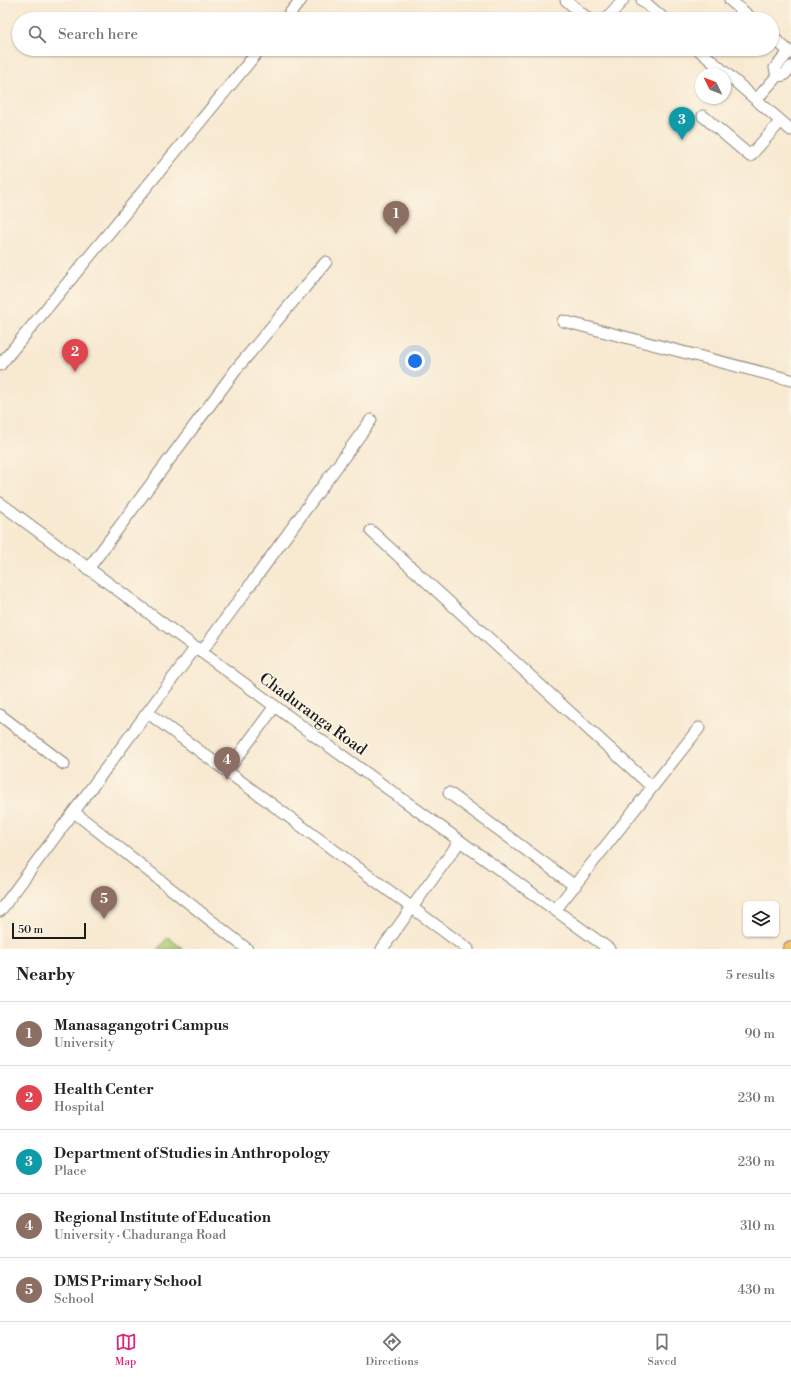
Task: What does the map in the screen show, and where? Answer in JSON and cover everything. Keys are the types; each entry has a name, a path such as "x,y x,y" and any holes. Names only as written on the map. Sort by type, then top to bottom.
{"street":[{"path":"291,12 301,0"},
{"path":"566,0 580,12"},
{"path":"612,12 623,0"},
{"path":"642,0 656,12"},
{"path":"730,0 744,12"},
{"path":"777,76 775,68 790,53 779,43"},
{"path":"0,365 254,56"},
{"path":"706,56 791,130"},
{"path":"756,100 777,76 784,75 791,67"},
{"path":"703,116 750,156 781,121"},
{"path":"88,569 238,367 326,262"},
{"path":"563,322 791,380"},
{"path":"0,911 148,713 199,649 371,420"},
{"name":"Chaduranga Road","path":"0,503 275,706 609,949"},
{"path":"371,531 652,787"},
{"path":"227,771 275,706"},
{"path":"148,713 468,949"},
{"path":"0,715 64,764"},
{"path":"556,909 699,728"},
{"path":"449,793 574,886"},
{"path":"74,812 247,949"},
{"path":"382,949 460,841"}],"green space":[{"path":"168,937 183,949 158,949"}],"place":[{"name":"Department of Studies in Anthropology","path":"682,140"},
{"name":"Manasagangotri Campus","path":"396,234"},
{"name":"Health Center","path":"75,372"},
{"name":"Regional Institute of Education","path":"227,780"},
{"name":"DMS Primary School","path":"104,919"}]}
